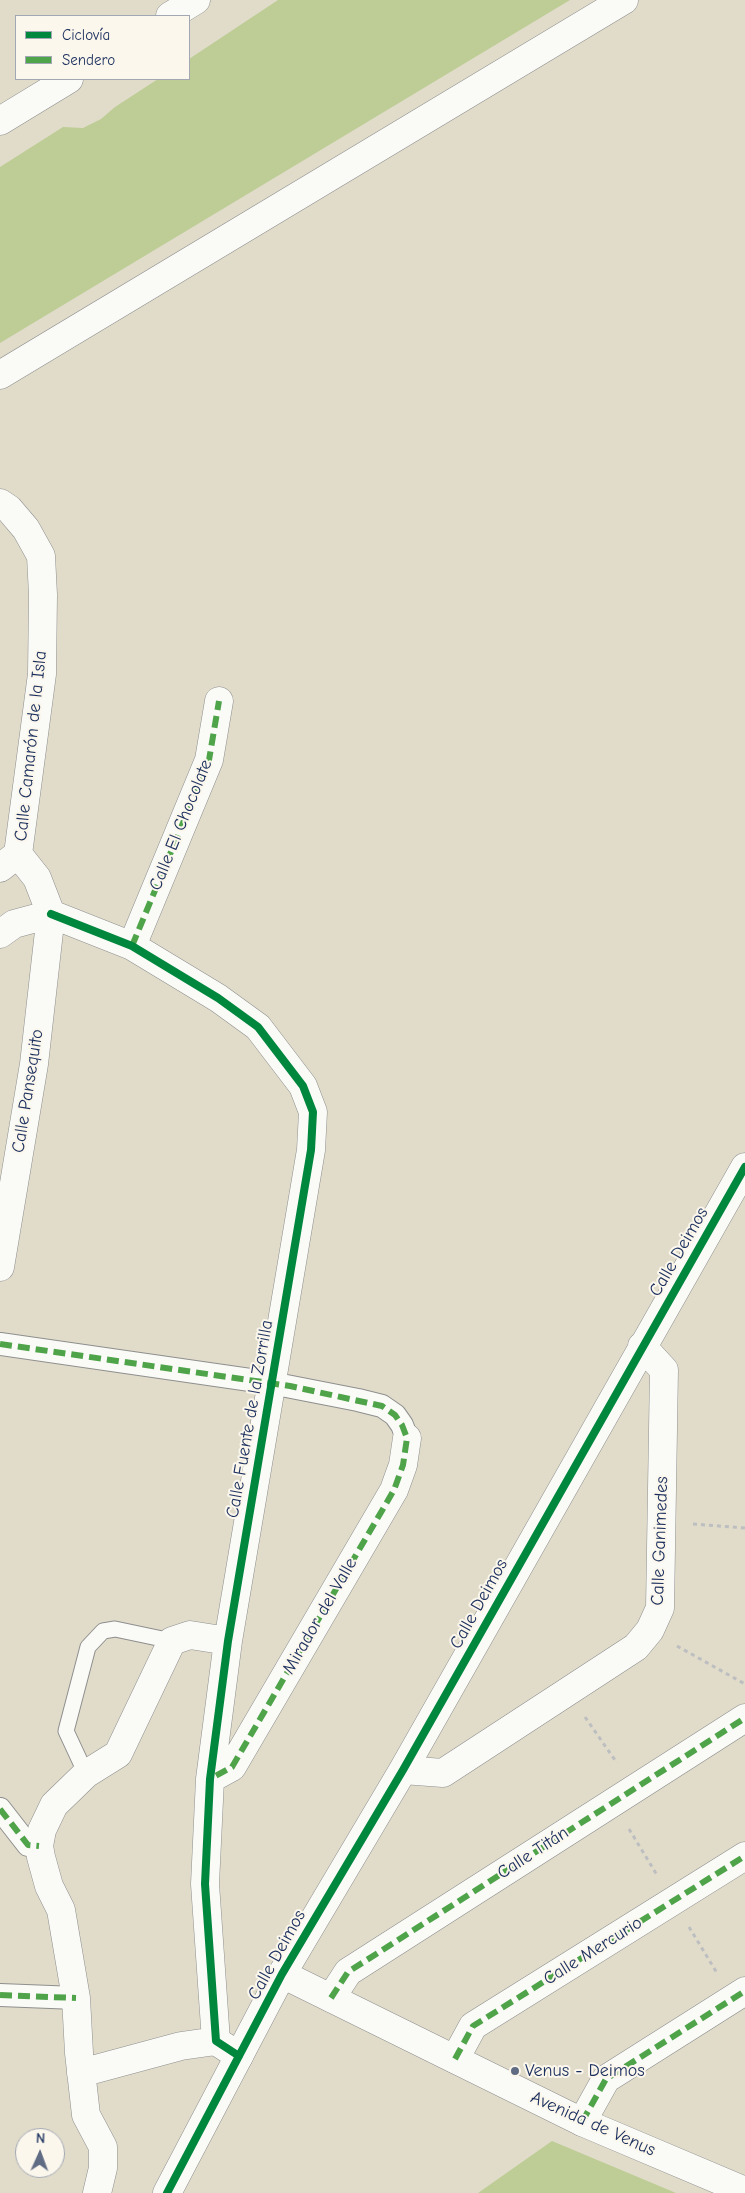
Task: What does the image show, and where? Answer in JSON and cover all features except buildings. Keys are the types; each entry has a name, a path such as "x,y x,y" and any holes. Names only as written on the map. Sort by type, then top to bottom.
{"main road":[{"path":"172,15 196,0"},
{"path":"0,375 624,0"},
{"path":"0,121 67,80"},
{"name":"Calle Camarón de la Isla","path":"0,503 9,509 26,529 41,556 43,595 42,674 9,861 37,878 51,914"},
{"name":"Calle El Chocolate","path":"132,946 209,760 219,701"},
{"path":"0,934 14,924 51,914"},
{"name":"Calle Fuente de la Zorrilla","path":"51,914 132,946 218,998 258,1027 303,1086 313,1112 311,1150 228,1641 210,1779 204,1884 216,2041"},
{"name":"Calle Pansequito","path":"0,1266 34,1064 51,914"},
{"name":"Calle Deimos","path":"167,2193 282,1974 403,1770 745,1167"},
{"name":"Calle Ganimedes","path":"403,1770 443,1773 636,1647 650,1630 660,1608 664,1370 642,1346"},
{"name":"Mirador del Valle","path":"210,1779 232,1767 394,1490 403,1465 407,1438"},
{"path":"97,2193 104,2168 103,2147 86,2115 76,1998 61,1910 49,1886 39,1846 42,1830 54,1805 86,1774 118,1754 172,1641 190,1635 228,1641"},
{"name":"Calle Titán","path":"331,1998 348,1972 745,1718"},
{"name":"Calle Mercurio","path":"455,2059 473,2026 745,1856"},
{"name":"Avenida de Venus","path":"282,1974 582,2122 745,2191"},
{"path":"582,2122 606,2079 745,1991"},
{"path":"81,2073 181,2046 216,2041 239,2056"}],"street":[{"path":"0,1344 271,1383 382,1406 395,1415 402,1425 407,1438"},
{"path":"0,1809 28,1845 39,1846"},
{"path":"0,1995 76,1998"}],"lane":[{"path":"86,1774 66,1731 88,1647 102,1631 115,1629 172,1641"}],"path":[{"path":"662,1521 745,1528"},
{"path":"650,1630 745,1684"},
{"path":"568,1692 634,1789"}],"green space":[{"path":"278,0 570,0 0,343 0,167 63,127 83,128 101,119 115,107 156,80 190,80 190,58"},
{"path":"552,2141 676,2193 478,2193"}],"marked path":[{"path":"132,946 209,760 219,701"},
{"path":"0,1344 290,1386 382,1406 395,1415 402,1425 407,1438 403,1465 394,1490 232,1767 210,1779"},
{"path":"331,1998 348,1972 745,1718"},
{"path":"0,1809 28,1845 39,1846"},
{"path":"455,2059 473,2026 745,1856"},
{"path":"582,2122 606,2079 745,1991"},
{"path":"0,1995 76,1998"}],"cycle path":[{"path":"51,914 132,946 218,998 258,1027 303,1086 313,1112 311,1150 228,1641 210,1779 205,1884 216,2041 239,2056"},
{"path":"167,2193 282,1974 403,1770 745,1167"}],"place":[{"name":"Venus - Deimos","path":"515,2071"}]}
